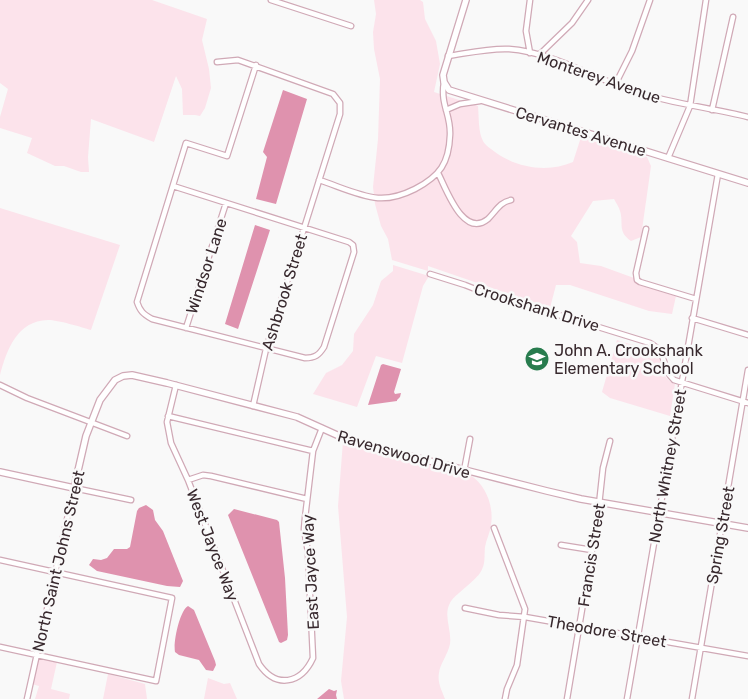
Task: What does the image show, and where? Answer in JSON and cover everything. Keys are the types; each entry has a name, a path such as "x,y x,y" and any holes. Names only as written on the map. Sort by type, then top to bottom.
{"street":[{"path":"271,0 351,26"},
{"path":"319,180 373,197 391,198 403,195 428,182 438,173 447,159 449,147 450,126 442,94 443,76 466,0"},
{"path":"530,0 526,31 530,53"},
{"path":"540,54 572,23 588,0"},
{"path":"615,84 632,51 650,0"},
{"path":"668,158 690,106 706,0"},
{"path":"712,110 733,17"},
{"name":"Monterey Avenue","path":"448,56 496,49 540,54 653,97 748,117"},
{"path":"173,186 349,242 353,245 352,261 324,347 319,355 313,358 305,358 186,328 145,315 140,310 137,302 186,143 227,156 256,66 238,60 217,62"},
{"name":"Ashbrook Street","path":"253,406 266,349 340,114 340,103 333,94 256,66"},
{"name":"Cervantes Avenue","path":"444,82 451,91 748,183"},
{"path":"446,110 460,104 482,100"},
{"path":"438,173 459,214 467,221 475,223 486,220 496,208 511,200"},
{"name":"North Whitney Street","path":"627,699 718,174"},
{"name":"Windsor Lane","path":"186,328 226,203"},
{"path":"646,229 636,273 637,280 696,299"},
{"name":"Crookshank Drive","path":"430,274 508,302 566,317 650,343 656,346 662,354 670,376 681,383"},
{"path":"692,318 748,335"},
{"name":"Spring Street","path":"692,699 748,370"},
{"name":"Ravenswood Drive","path":"90,422 105,391 112,382 119,377 132,375 297,417 348,440 464,471 581,500 748,528"},
{"path":"681,383 748,403"},
{"path":"0,384 27,398 127,436"},
{"name":"West Jayce Way","path":"176,385 168,416 171,443 188,480 259,664 273,678 281,680 294,679"},
{"path":"168,416 313,451"},
{"name":"North Saint Johns Street","path":"27,699 90,422"},
{"name":"East Jayce Way","path":"294,679 305,672 314,658 308,552 304,529 313,451 322,428"},
{"path":"464,471 470,439"},
{"name":"Francis Street","path":"567,699 600,503 603,468 610,441"},
{"path":"0,472 131,500"},
{"path":"188,480 203,475 211,476 307,499"},
{"path":"494,528 524,603 525,617 517,665 505,699"},
{"path":"561,545 592,550"},
{"path":"0,560 172,598 156,681 0,647"},
{"name":"Theodore Street","path":"465,608 748,656"}],"shaded area":[{"path":"0,0 152,0 207,19 202,40 209,69 211,88 205,108 200,116 183,115 182,89 176,76 154,142 91,119 88,157 89,172 81,172 64,166 55,166 27,153 32,138 0,128 0,117 8,89 0,83"},
{"path":"374,0 420,0 423,2 425,19 436,41 440,64 434,92 478,106 479,129 483,141 504,157 513,162 533,167 543,168 563,165 573,162 581,137 647,157 651,166 641,237 631,241 624,234 620,211 614,199 593,201 571,236 577,242 580,263 601,266 634,278 639,285 676,296 672,314 649,311 570,285 556,285 550,308 428,266 428,271 392,260 388,239 381,226 375,204 373,187 378,139 380,79 374,49 373,32 376,14"},
{"path":"283,90 307,99 276,204 256,199 267,157 263,152"},
{"path":"0,208 120,245 91,330 52,320 28,325 10,346 0,375"},
{"path":"255,225 270,230 238,329 225,324"},
{"path":"393,265 429,276 423,286 402,363 376,356 357,407 313,394 326,373 342,365 353,351 354,334 373,305 381,281 393,271"},
{"path":"617,340 645,349 659,358 665,375 675,384 670,416 610,398 602,392"},
{"path":"381,365 401,369 394,392 395,394 401,393 400,397 397,401 368,405"},
{"path":"343,441 470,475 476,479 488,497 492,518 485,547 483,567 477,577 452,600 448,608 447,618 450,644 439,676 440,686 445,699 344,699 341,681 347,617 338,506"},
{"path":"146,505 153,510 155,520 163,531 183,581 180,587 97,571 89,565 93,559 101,560 107,558 114,549 127,549 130,547 137,511"},
{"path":"234,509 279,522 285,578 288,635 287,640 281,643 228,515"},
{"path":"188,606 194,610 215,661 216,665 213,671 206,670 199,660 179,655 175,652 178,627 182,613"},
{"path":"38,658 57,662 51,689 70,694 69,699 35,699 39,686 32,684"},
{"path":"108,674 145,684 147,699 103,699"},
{"path":"208,678 224,684 230,683 237,699 204,699"},
{"path":"329,689 337,690 337,699 317,699"}],"place":[{"name":"John A. Crookshank Elementary School","path":"537,359"}]}
